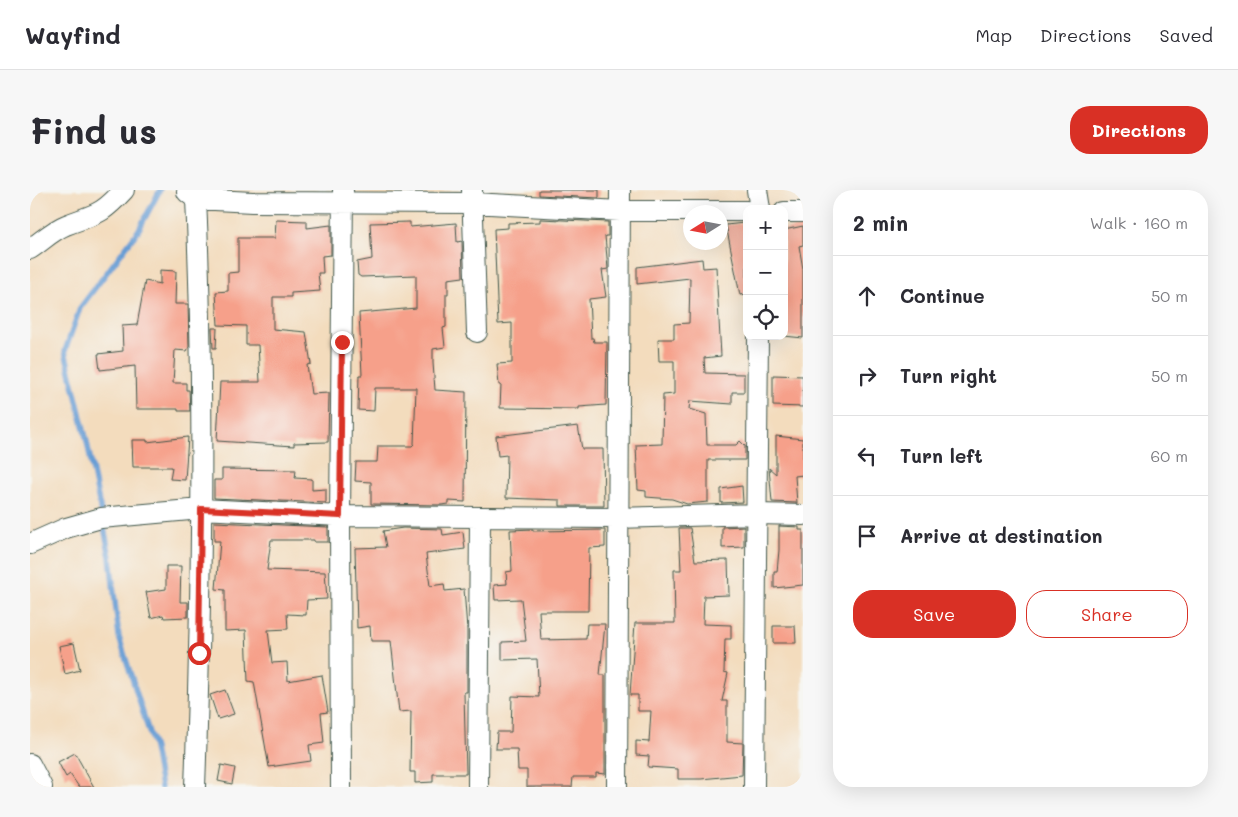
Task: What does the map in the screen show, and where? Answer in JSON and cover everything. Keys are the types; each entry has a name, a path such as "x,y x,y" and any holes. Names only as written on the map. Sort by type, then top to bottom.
{"street":[{"path":"30,249 64,226 97,215 107,208 124,190"},
{"path":"617,787 620,190"},
{"path":"758,190 760,205"},
{"path":"195,787 201,509 202,343 193,193 343,197 472,196 620,211 743,211"},
{"path":"472,196 477,332"},
{"path":"341,787 340,516 343,197"},
{"path":"788,212 803,212"},
{"path":"754,787 758,340"},
{"path":"30,544 66,528 102,518 201,509 340,516 618,518 756,514 803,515"},
{"path":"478,787 480,516"},
{"path":"30,764 42,787"}],"building":[{"path":"539,190 599,190 599,198 539,195"},
{"path":"540,219 608,222 608,236 605,236 608,269 602,270 606,297 589,299 591,338 593,338 594,342 607,342 606,405 579,407 579,409 500,408 501,385 499,385 497,364 512,363 512,323 498,324 494,229 508,228 508,223 540,222"},
{"path":"276,220 307,221 307,228 331,225 331,255 322,256 323,273 318,273 320,291 291,293 291,297 273,297 273,329 306,332 311,364 307,365 311,394 329,393 328,442 294,443 294,446 217,441 220,382 260,382 258,345 246,345 246,326 218,325 216,292 228,291 228,273 238,272 238,238 275,238"},
{"path":"410,222 410,227 456,223 457,242 462,241 463,277 448,279 446,327 443,328 445,347 433,349 433,363 435,390 466,392 465,502 449,501 449,504 441,505 371,504 371,482 355,481 356,462 377,462 378,446 412,446 414,444 416,388 375,388 374,411 358,410 359,375 362,375 359,313 416,308 416,275 361,277 358,275 357,262 372,259 370,223"},
{"path":"743,223 743,295 740,295 728,235 728,225"},
{"path":"803,226 803,245 799,246 803,269 803,338 788,336 788,229"},
{"path":"702,259 703,268 716,267 721,356 704,358 705,373 744,374 744,392 732,392 732,404 690,401 689,409 706,414 707,445 736,445 740,441 745,446 745,460 708,460 708,502 687,504 672,499 646,497 646,491 638,490 636,445 662,444 663,395 674,394 674,361 659,361 658,339 674,339 674,324 689,323 690,278 637,284 637,267"},
{"path":"160,270 176,271 175,304 188,304 189,347 187,351 175,350 173,383 186,383 186,390 189,390 190,411 178,411 178,409 136,409 135,366 100,370 98,354 123,351 122,326 137,325 145,281 160,284"},
{"path":"212,328 217,328 216,348 213,348"},
{"path":"773,375 803,376 803,407 773,406"},
{"path":"578,426 582,449 603,449 604,506 560,506 560,500 506,498 507,455 498,456 496,436"},
{"path":"776,436 803,439 803,475 795,476 797,503 772,502 769,468 776,474"},
{"path":"188,437 185,480 170,479 172,467 133,467 132,440 147,440 147,442"},
{"path":"222,469 296,470 295,478 312,479 312,490 326,489 326,503 214,498 214,480 222,480"},
{"path":"742,486 743,502 721,503 721,489"},
{"path":"214,522 328,527 328,542 314,542 314,540 271,540 267,570 325,572 327,599 307,600 306,615 287,614 288,629 268,630 272,663 287,662 288,681 322,675 328,712 321,713 324,743 309,745 311,761 269,767 254,682 248,681 246,630 225,631 225,590 216,589 220,541 214,541"},
{"path":"744,526 744,547 722,548 722,527"},
{"path":"779,526 799,527 799,530 803,530 803,585 774,588 774,572 777,572 779,550"},
{"path":"403,528 442,529 443,535 463,532 465,549 426,554 430,586 444,584 445,591 464,589 467,629 467,692 464,692 466,774 433,774 433,782 415,783 415,772 410,772 411,711 399,712 391,641 371,641 370,626 357,628 355,548 386,547 383,531"},
{"path":"679,528 690,528 695,561 728,560 729,595 704,596 703,624 731,625 731,639 725,639 724,672 728,673 722,701 727,701 727,742 743,743 742,775 678,779 678,769 648,767 649,756 636,755 636,741 649,742 651,711 638,711 638,695 630,695 635,623 675,623 674,570 681,570"},
{"path":"533,529 533,531 605,530 605,547 589,548 588,611 539,611 541,640 586,639 587,624 605,624 600,675 605,675 605,774 596,773 596,777 573,777 572,787 527,787 527,770 518,770 517,749 496,749 497,732 511,732 512,696 539,697 537,659 502,660 502,642 526,641 521,599 495,600 494,585 507,584 506,572 512,571 510,530"},
{"path":"166,566 181,566 180,602 188,602 188,617 164,618 163,615 151,618 146,592 166,589"},
{"path":"773,626 795,626 796,643 773,643"},
{"path":"74,643 80,670 65,674 59,646"},
{"path":"225,690 234,714 218,719 210,695"},
{"path":"75,753 94,787 79,787 70,774 66,777 58,762"},
{"path":"221,765 235,768 232,784 218,781"}],"waterway":[{"path":"160,190 138,231 80,308 65,351 87,442 110,557 119,637 154,748 161,787"}],"route":[{"path":"199,653 201,509 340,516 342,342"}]}
